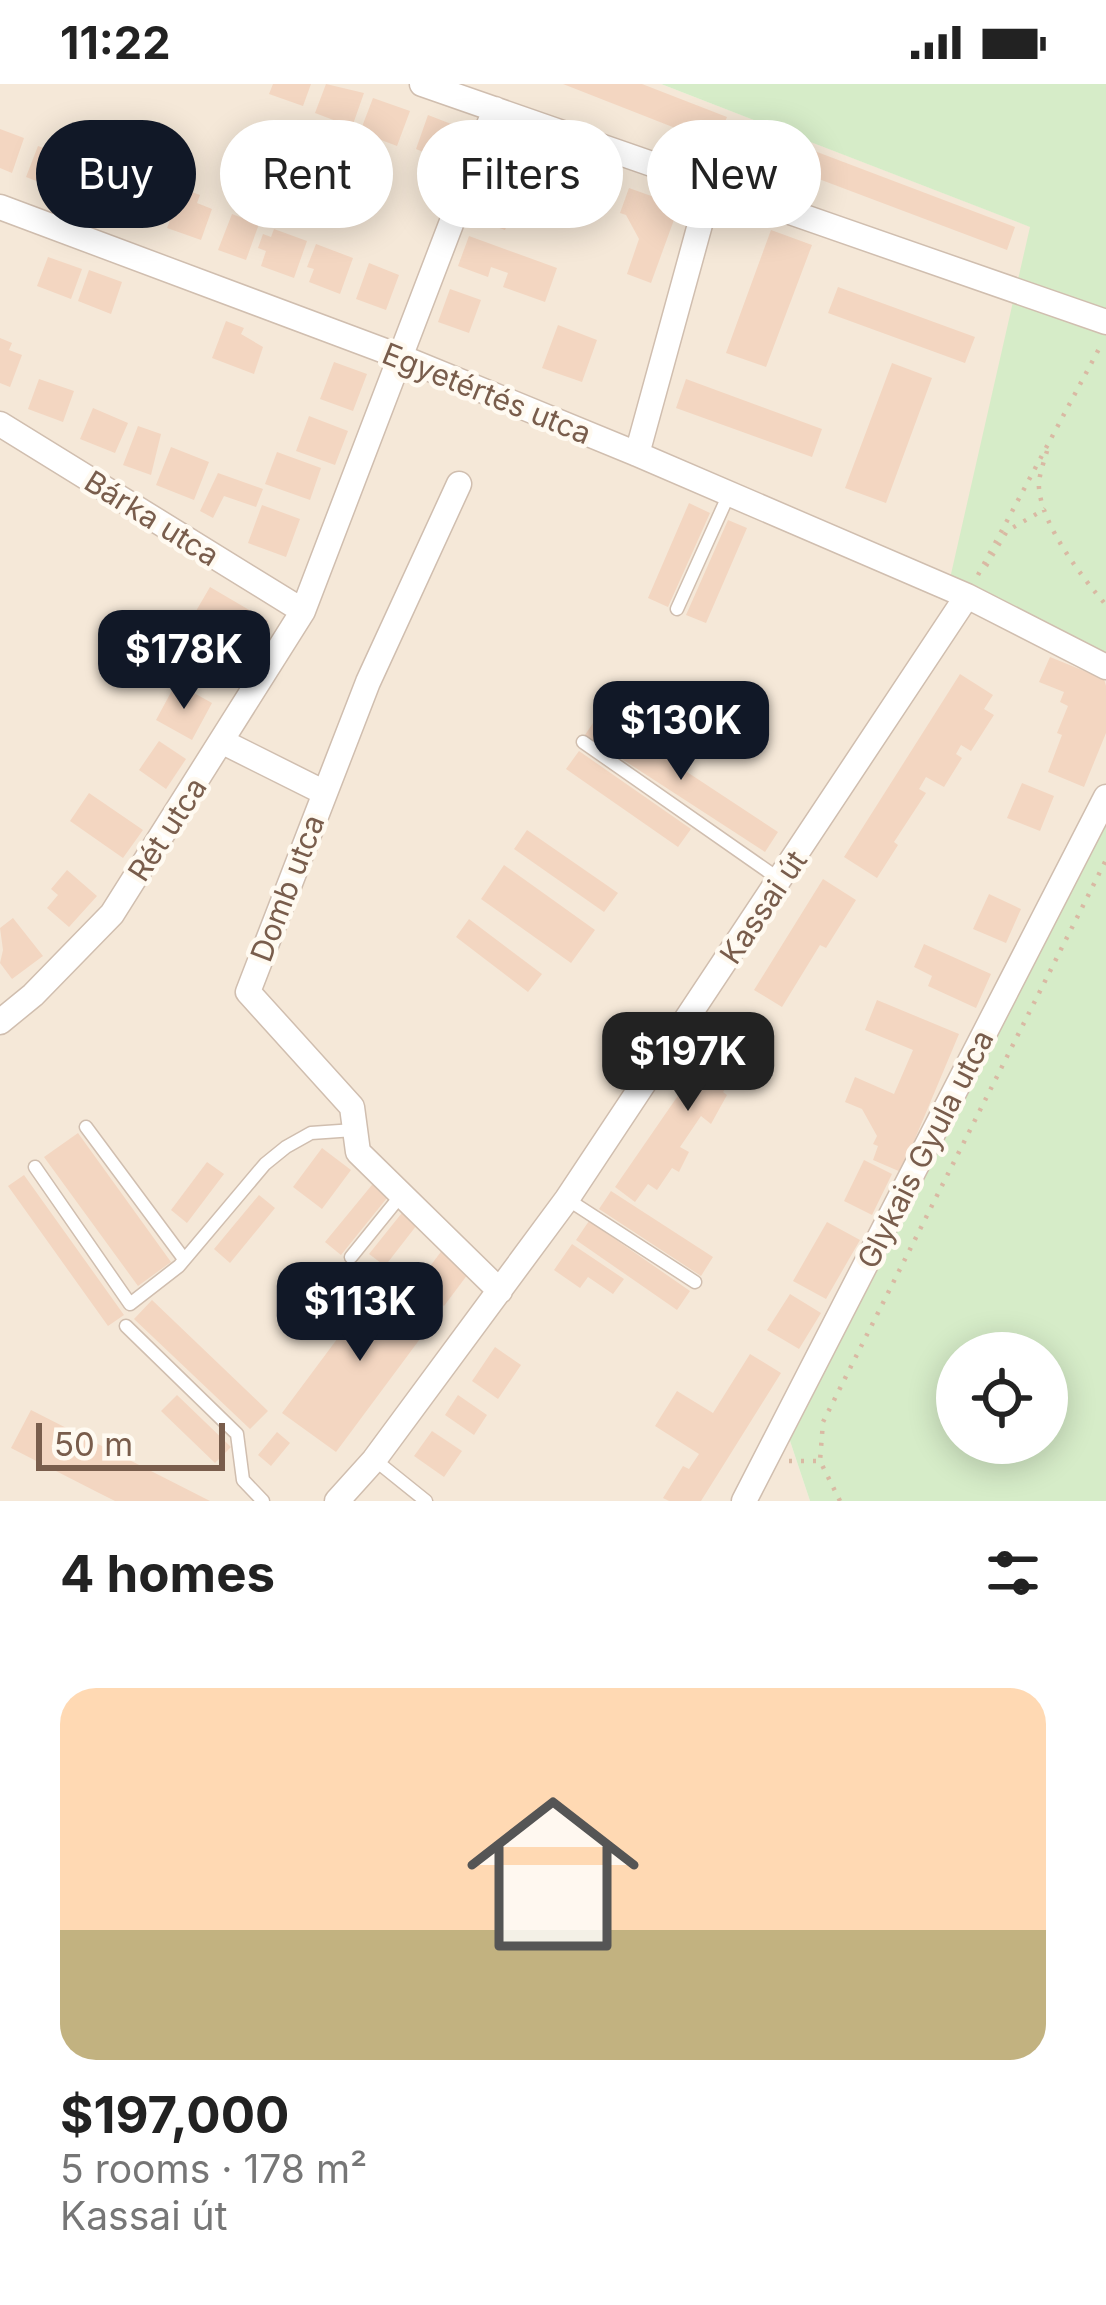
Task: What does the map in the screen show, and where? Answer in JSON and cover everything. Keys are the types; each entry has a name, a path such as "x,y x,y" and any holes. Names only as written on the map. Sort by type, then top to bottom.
{"street":[{"path":"422,84 647,165"},
{"name":"Rét utca","path":"0,1022 112,914 303,611 495,110"},
{"name":"Egyetértés utca","path":"0,206 401,357 967,596"},
{"path":"821,226 1106,322"},
{"path":"637,454 699,228"},
{"name":"Bárka utca","path":"0,424 303,611"},
{"name":"Domb utca","path":"459,484 368,682 248,992 352,1107 358,1152 500,1291"},
{"path":"967,596 1106,667"},
{"name":"Kassai út","path":"337,1501 374,1460 567,1199 967,596"},
{"path":"224,742 323,792"},
{"name":"Glykais Gyula utca","path":"744,1501 1106,797"}],"lane":[{"path":"677,609 729,494"},
{"path":"583,742 781,881"},
{"path":"86,1127 184,1259"},
{"path":"34,1167 130,1304 184,1259 286,1147 311,1132 356,1130"},
{"path":"351,1257 402,1194"},
{"path":"567,1199 695,1282"},
{"path":"126,1326 237,1434 243,1480 263,1501"},
{"path":"374,1460 426,1501"}],"path":[{"path":"967,596 1106,335"},
{"path":"1049,441 1038,486 1045,509 1078,571 1106,604"},
{"path":"967,596 1007,531 1045,509"},
{"path":"840,1501 820,1461 824,1422 1106,860"}],"shaded area":[{"path":"0,84 661,84 754,120 647,120 647,228 821,228 821,146 1031,227 947,596 1106,676 1106,787 788,1435 810,1501 0,1501"}],"green space":[{"path":"661,84 1106,84 1106,676 946,596 1030,227 821,146 821,120 754,120"},
{"path":"1106,787 1106,1501 810,1501 788,1435"}],"building":[{"path":"273,84 311,84 303,106 269,94"},
{"path":"326,84 364,93 354,120 334,120 315,113"},
{"path":"563,84 642,84 727,117 655,120"},
{"path":"373,98 410,111 397,146 393,144 393,120 365,120"},
{"path":"0,129 24,138 12,173 0,168"},
{"path":"36,151 36,181 26,177"},
{"path":"821,153 1015,227 1007,250 821,180"},
{"path":"629,188 647,194 647,228 671,228 651,283 627,274 639,239 623,214"},
{"path":"196,194 200,195 197,203 212,209 201,240 167,228 196,228"},
{"path":"227,228 258,228 246,260 218,250"},
{"path":"274,229 307,241 294,278 261,266 266,251 258,248 263,234 271,237"},
{"path":"771,230 812,245 766,367 726,353"},
{"path":"469,236 557,268 545,302 503,287 508,273 491,267 488,277 458,266"},
{"path":"316,244 353,258 340,294 309,282 314,269 307,267"},
{"path":"48,257 82,269 71,299 37,286"},
{"path":"369,263 399,275 386,310 356,299"},
{"path":"89,270 122,282 111,314 78,301"},
{"path":"838,287 975,337 965,363 828,313"},
{"path":"450,289 481,300 469,333 438,322"},
{"path":"226,321 244,328 241,334 263,347 254,374 212,358"},
{"path":"558,325 597,340 582,382 542,368"},
{"path":"0,338 12,343 9,350 22,355 10,387 0,383"},
{"path":"334,362 367,374 353,411 320,399"},
{"path":"892,363 932,378 886,503 845,488"},
{"path":"39,379 74,391 63,422 28,409"},
{"path":"686,379 822,429 812,457 676,408"},
{"path":"93,408 128,423 115,453 80,439"},
{"path":"309,416 348,431 335,465 296,451"},
{"path":"138,426 161,434 151,475 123,465"},
{"path":"171,447 209,462 194,500 156,485"},
{"path":"277,452 321,468 310,500 265,484"},
{"path":"218,473 263,489 256,507 224,496 213,518 200,511"},
{"path":"689,503 710,513 668,607 648,598"},
{"path":"262,505 300,519 286,557 248,543"},
{"path":"728,520 747,528 706,623 686,615"},
{"path":"210,587 268,621 233,679 199,658 212,637 189,623"},
{"path":"1050,657 1104,679 1106,686 1106,733 1084,787 1048,772 1068,706 1060,702 1064,692 1039,682"},
{"path":"960,674 993,695 984,709 994,715 971,751 961,745 956,754 962,758 944,787 926,777 919,789 926,793 877,878 844,857"},
{"path":"176,683 212,703 192,740 156,720"},
{"path":"599,714 778,832 765,852 585,735"},
{"path":"159,741 186,759 166,789 139,770"},
{"path":"579,751 691,829 678,847 566,769"},
{"path":"1022,783 1054,796 1040,831 1007,818"},
{"path":"89,793 143,830 123,858 70,821"},
{"path":"527,830 618,893 604,912 514,849"},
{"path":"504,865 595,930 571,963 481,899"},
{"path":"67,870 97,896 69,927 47,908 58,895 51,889"},
{"path":"823,879 856,900 826,948 820,945 782,1007 754,990"},
{"path":"989,894 1021,909 1006,943 973,929"},
{"path":"13,918 43,956 12,979 0,963 0,928"},
{"path":"469,919 542,974 528,992 456,937"},
{"path":"924,944 991,974 976,1008 928,986 932,976 914,967"},
{"path":"877,1000 959,1034 901,1172 873,1160 877,1136 862,1109 845,1102 855,1077 894,1094 913,1050 865,1030"},
{"path":"726,1026 759,1040 723,1092 727,1095 711,1124 701,1116 680,1147 689,1152 679,1172 672,1168 657,1190 648,1184 635,1202 615,1187"},
{"path":"78,1133 171,1262 138,1286 44,1157"},
{"path":"322,1148 351,1170 322,1209 293,1187"},
{"path":"864,1160 892,1174 872,1215 844,1201"},
{"path":"207,1162 224,1174 187,1223 171,1210"},
{"path":"24,1175 124,1315 108,1326 8,1186"},
{"path":"376,1180 391,1193 341,1255 325,1242"},
{"path":"611,1191 713,1257 701,1276 599,1209"},
{"path":"259,1195 275,1208 230,1263 214,1249"},
{"path":"405,1209 420,1221 385,1266 369,1254"},
{"path":"589,1221 690,1291 677,1310 576,1240"},
{"path":"827,1222 860,1240 826,1299 793,1281"},
{"path":"572,1244 624,1279 613,1294 588,1277 580,1288 554,1270"},
{"path":"443,1249 471,1270 444,1306 416,1285"},
{"path":"384,1276 437,1316 336,1452 282,1413"},
{"path":"790,1294 821,1313 799,1349 767,1330"},
{"path":"152,1300 268,1411 250,1429 134,1319"},
{"path":"495,1347 521,1365 498,1399 472,1381"},
{"path":"750,1354 781,1373 701,1501 663,1498 683,1466 689,1469 699,1454 655,1426 677,1391 713,1413"},
{"path":"177,1395 231,1447 215,1463 161,1411"},
{"path":"458,1395 487,1415 474,1435 445,1415"},
{"path":"31,1410 210,1501 115,1501 99,1493 11,1448"},
{"path":"432,1431 462,1451 444,1477 414,1456"},
{"path":"277,1432 290,1443 271,1466 258,1455"}]}
